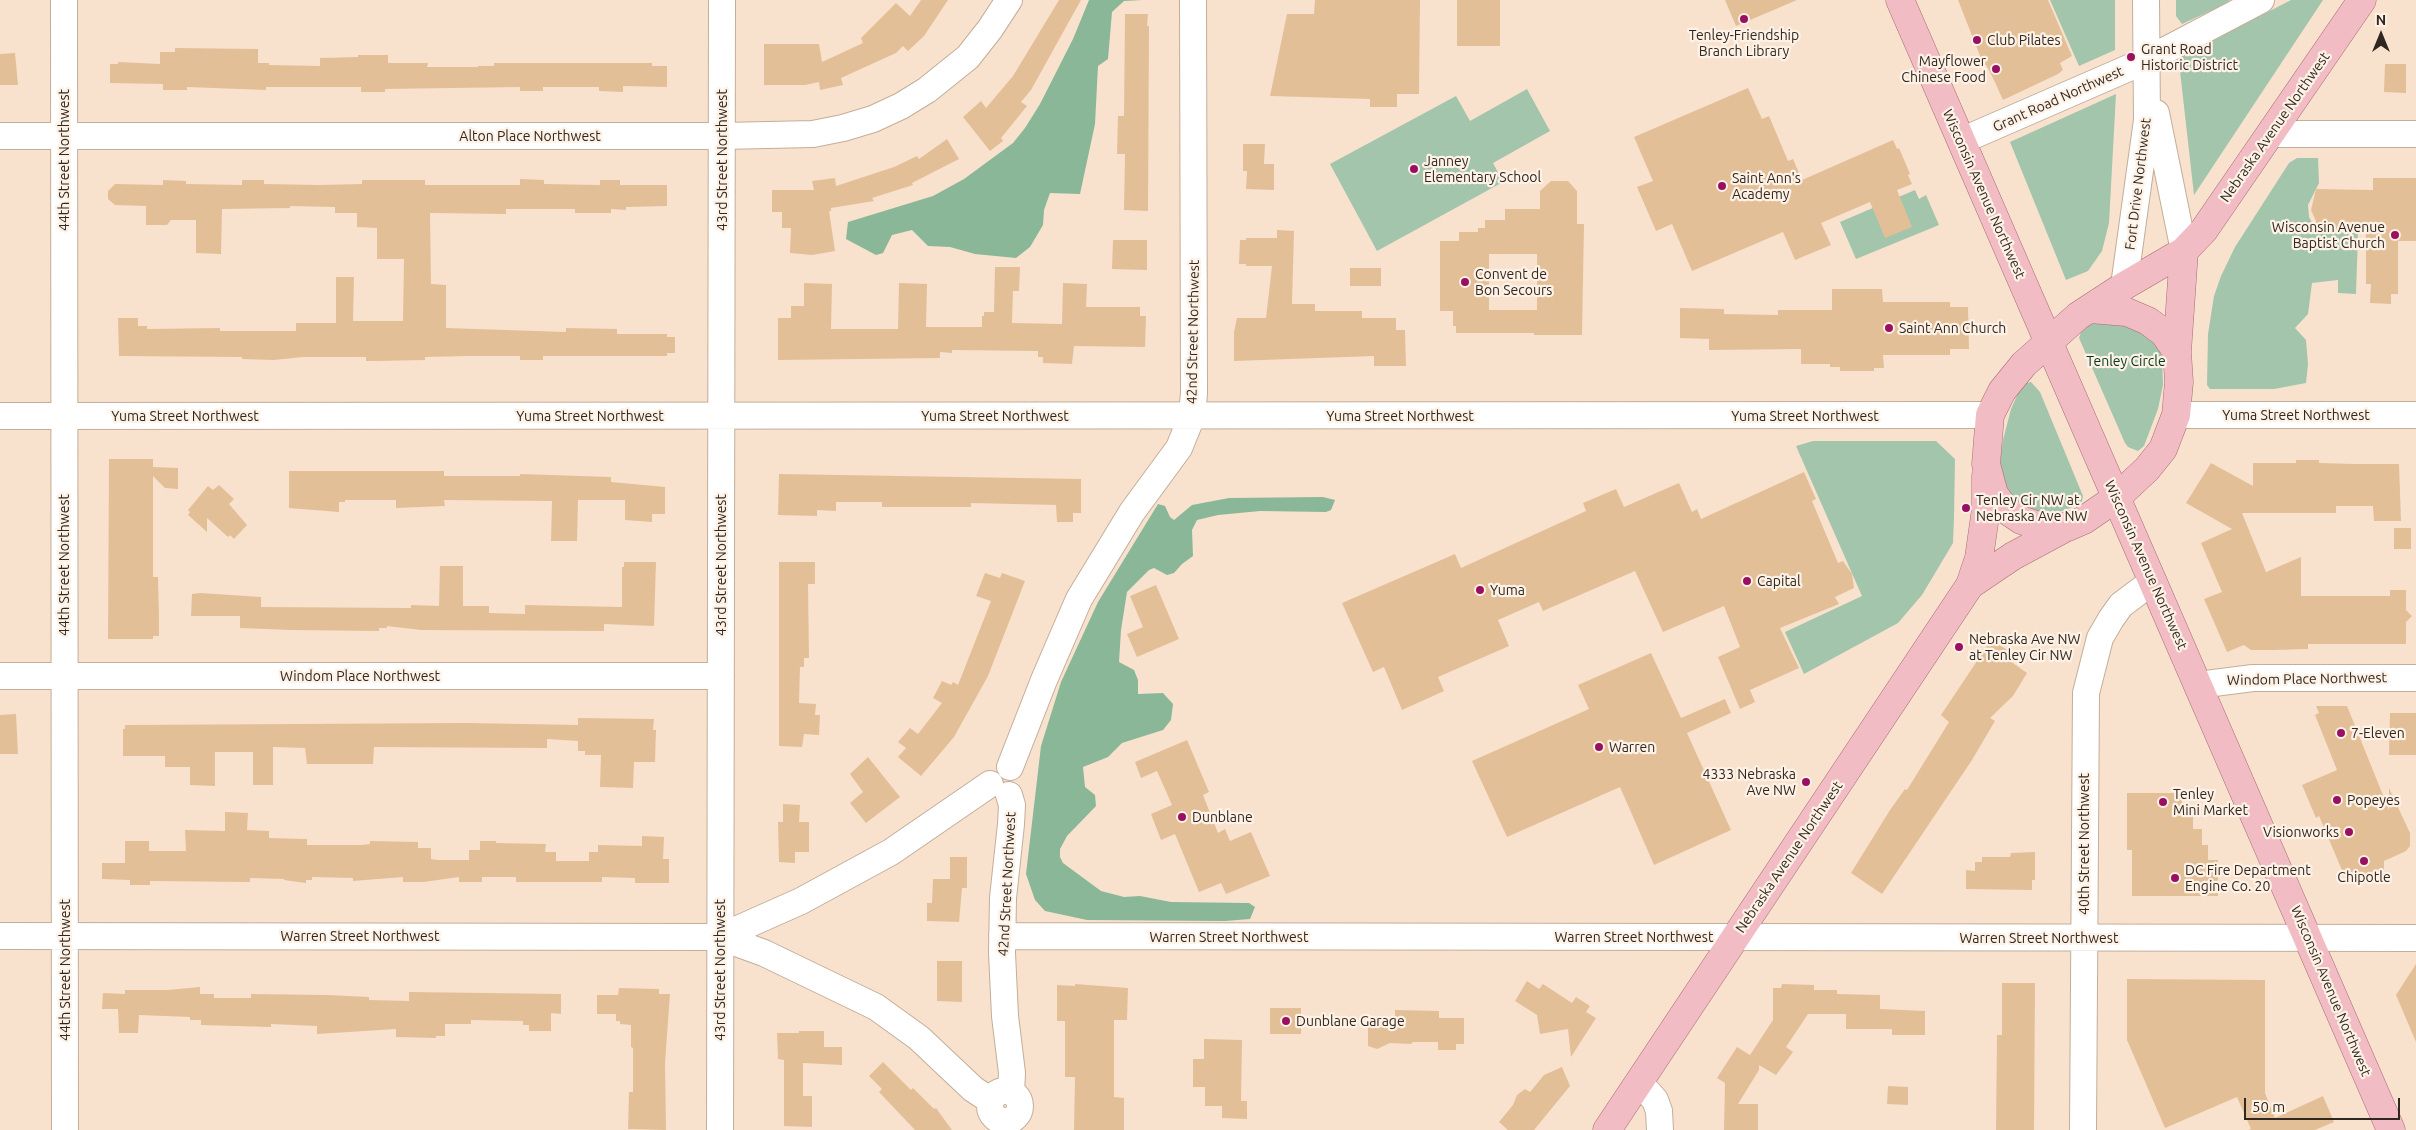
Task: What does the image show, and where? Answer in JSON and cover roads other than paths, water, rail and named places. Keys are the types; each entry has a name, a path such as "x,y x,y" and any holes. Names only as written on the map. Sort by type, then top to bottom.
{"main road":[{"name":"Wisconsin Avenue Northwest","path":"1900,0 2391,1130"},
{"name":"Nebraska Avenue Northwest","path":"1990,415 2019,369 2048,342 2090,309 2124,286 2184,252 2204,230 2272,134 2362,0"},
{"path":"2177,352 2184,252"},
{"path":"2090,309 2127,312 2148,321 2164,333 2177,352"},
{"name":"Nebraska Avenue Northwest","path":"1970,585 2013,556 2084,520 2116,498 2147,469 2162,448 2176,414 2179,382 2177,352"},
{"path":"1990,415 1986,464 1994,494 2005,509 2021,520 2036,525 2068,527"},
{"name":"Nebraska Avenue Northwest","path":"1607,1130 1970,585 1979,558 1986,508 1986,464"}],"street":[{"name":"44th Street Northwest","path":"64,0 65,1130"},
{"name":"43rd Street Northwest","path":"720,1130 722,0"},
{"name":"Alton Place Northwest","path":"0,136 722,136 813,134 843,128 887,113 927,90 955,69 985,36 1009,0"},
{"name":"42nd Street Northwest","path":"1001,1097 1012,1073 1005,1016 1002,936 1012,805 1000,790 994,771 1003,766 1010,767 1079,599 1132,512 1179,448 1192,416 1194,393 1193,0"},
{"name":"Fort Drive Northwest","path":"2124,286 2147,120 2146,0"},
{"name":"Grant Road Northwest","path":"1961,141 2147,71 2261,0"},
{"name":"Fort Drive Northwest","path":"2147,71 2184,252"},
{"path":"2272,134 2416,134"},
{"name":"Yuma Street Northwest","path":"2176,414 2416,415"},
{"name":"Yuma Street Northwest","path":"0,416 1990,415"},
{"name":"40th Street Northwest","path":"2083,1130 2086,693 2100,638 2111,619 2120,605 2153,581"},
{"name":"Windom Place Northwest","path":"0,676 721,676"},
{"name":"Windom Place Northwest","path":"2198,685 2253,678 2416,678"},
{"name":"Warren Street Northwest","path":"720,937 801,901 1000,790"},
{"name":"Warren Street Northwest","path":"0,936 720,937 764,953 876,1008 919,1038 973,1089 1001,1097"},
{"name":"Warren Street Northwest","path":"1002,936 2416,938"},
{"path":"1639,1082 1655,1100 1659,1111 1660,1130"},
{"path":"1001,1097 994,1115 1011,1125"}],"place":[{"name":"Tenley-Friendship Branch Library","path":"1744,19"},
{"name":"Club Pilates","path":"1977,40"},
{"name":"Grant Road Historic District","path":"2131,57"},
{"name":"Mayflower Chinese Food","path":"1996,69"},
{"name":"Janney Elementary School","path":"1414,169"},
{"name":"Saint Ann's Academy","path":"1722,186"},
{"name":"Wisconsin Avenue Baptist Church","path":"2395,235"},
{"name":"Convent de Bon Secours","path":"1465,282"},
{"name":"Saint Ann Church","path":"1889,328"},
{"name":"Tenley Cir NW at Nebraska Ave NW","path":"1966,508"},
{"name":"Capital","path":"1747,581"},
{"name":"Yuma","path":"1480,590"},
{"name":"Nebraska Ave NW at Tenley Cir NW","path":"1959,647"},
{"name":"7-Eleven","path":"2341,733"},
{"name":"Warren","path":"1599,747"},
{"name":"4333 Nebraska Ave NW","path":"1806,782"},
{"name":"Popeyes","path":"2337,800"},
{"name":"Tenley Mini Market","path":"2163,802"},
{"name":"Dunblane","path":"1182,817"},
{"name":"Visionworks","path":"2349,832"},
{"name":"Chipotle","path":"2364,861"},
{"name":"DC Fire Department Engine Co. 20","path":"2175,878"},
{"name":"Dunblane Garage","path":"1286,1021"}],"park label":[{"name":"Tenley Circle","path":"2126,361"}]}
